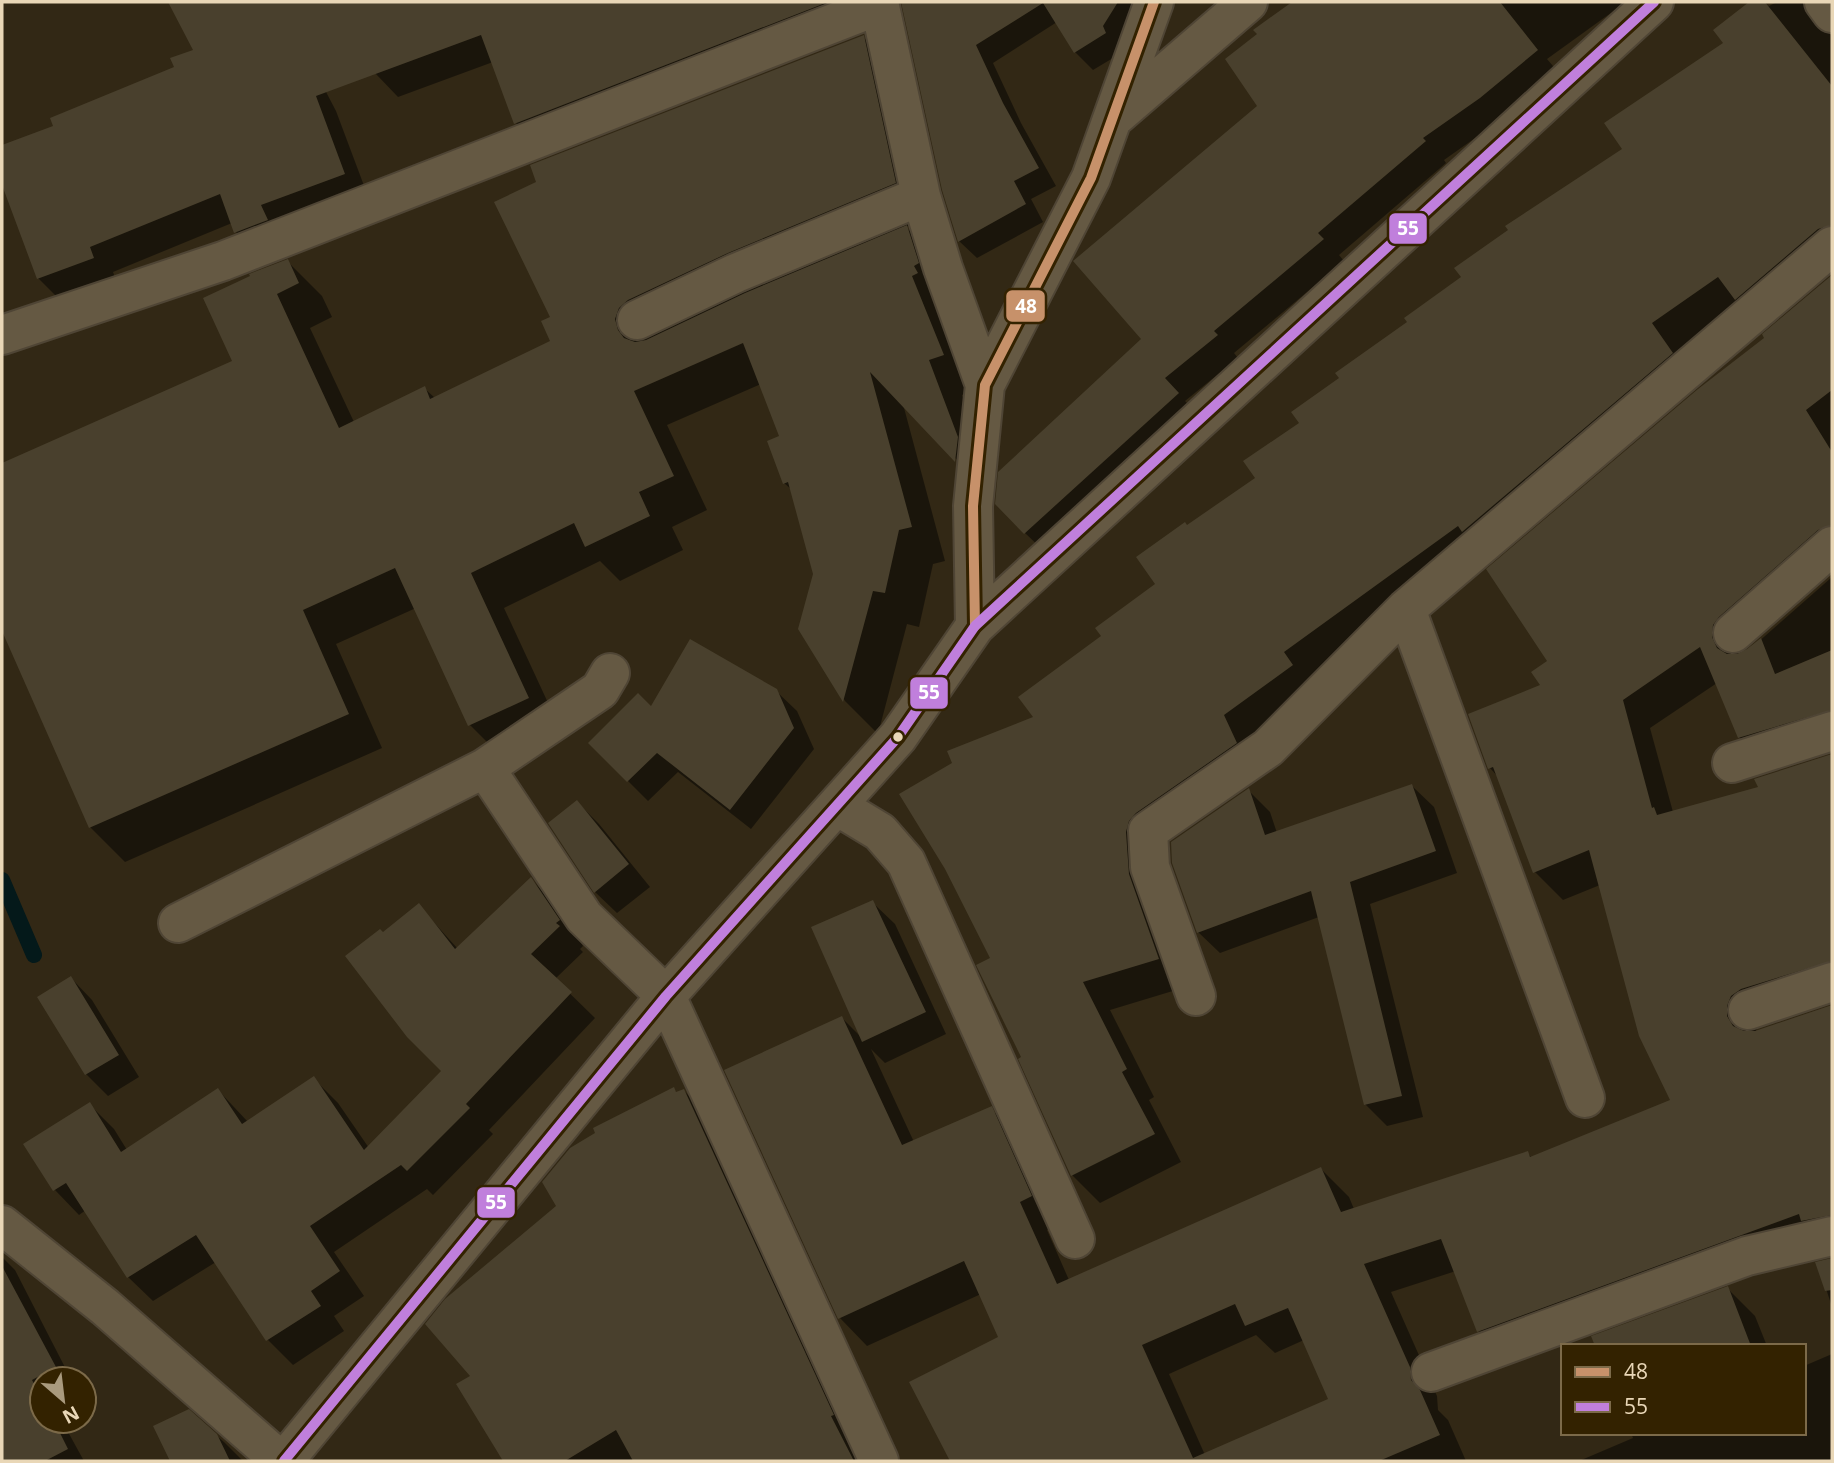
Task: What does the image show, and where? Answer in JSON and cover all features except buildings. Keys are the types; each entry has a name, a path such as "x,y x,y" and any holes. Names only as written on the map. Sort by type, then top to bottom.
{"street":[{"path":"975,626 973,506 985,385 1091,178 1154,2"},
{"path":"1115,117 1248,2"},
{"path":"2,1225 105,1307 282,1461 666,996 898,737 975,626 1654,2"},
{"path":"1824,2 1832,13"},
{"path":"2,335 223,261 879,4 921,196 943,268 985,385"},
{"path":"637,320 736,273 921,196"},
{"path":"1196,996 1150,867 1148,831 1268,748 1406,609 1832,246"},
{"path":"1733,633 1832,546"},
{"path":"1406,609 1586,1098"},
{"path":"178,923 485,768 600,690 610,673"},
{"path":"1732,763 1832,731"},
{"path":"485,768 584,916 666,996 879,1461"},
{"path":"836,806 880,832 906,862 1075,1239"},
{"path":"1748,1010 1832,982"},
{"path":"1431,1372 1747,1256 1832,1236"}],"waterway":[{"path":"2,880 34,955"}],"transit line":[{"name":"48","path":"975,626 973,506 985,385 1091,178 1154,2"},
{"name":"55","path":"284,1461 666,996 898,737 975,626 1654,2"}]}
